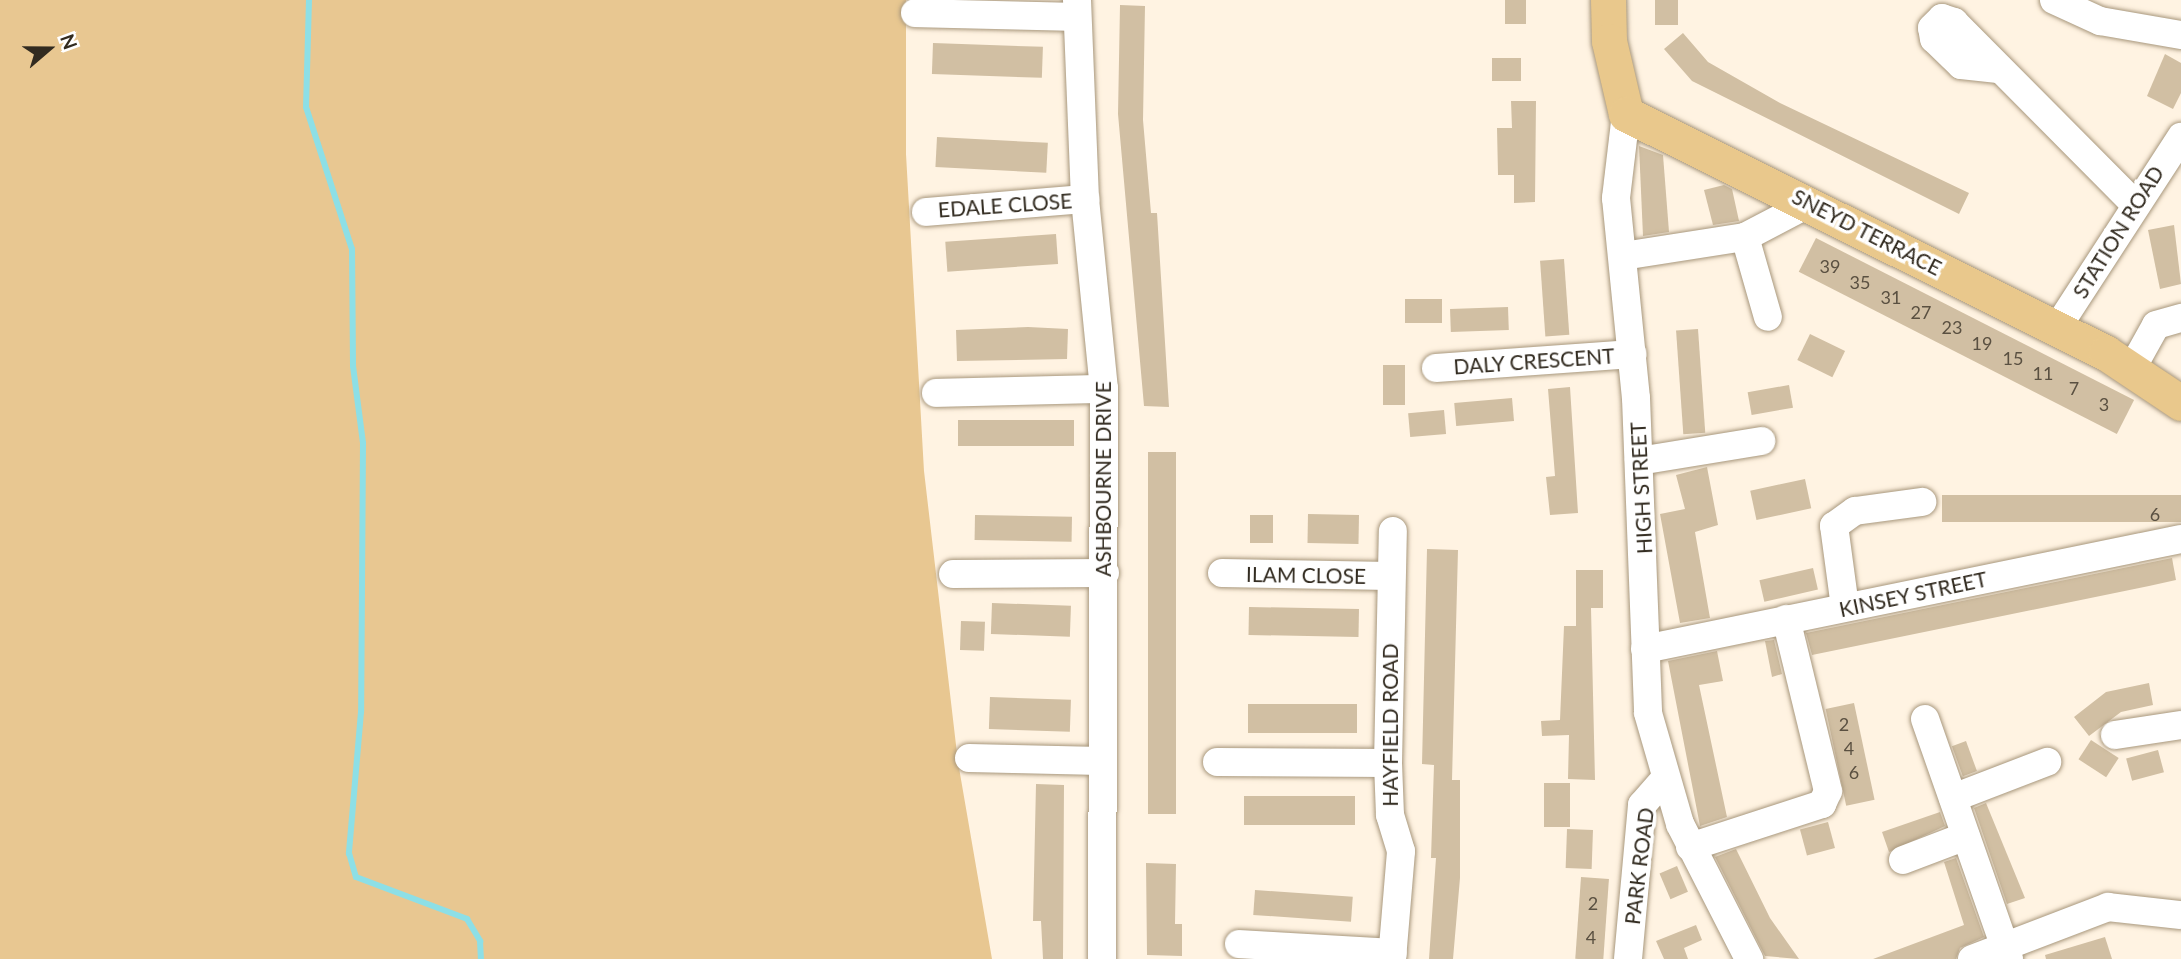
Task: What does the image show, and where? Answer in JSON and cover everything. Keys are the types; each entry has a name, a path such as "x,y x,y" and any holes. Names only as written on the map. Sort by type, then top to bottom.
{"main road":[{"name":"HIGH STREET","path":"1608,0 1609,41 1626,114"},
{"name":"SNEYD TERRACE","path":"1626,114 1810,203 2057,328 2119,361 2181,403"}],"street":[{"path":"2054,0 2100,21 2181,35"},
{"path":"915,13 1076,8"},
{"name":"ASHBOURNE DRIVE","path":"1076,8 1085,199 1104,388 1102,959"},
{"path":"1998,69 2136,205"},
{"name":"HIGH STREET","path":"1626,114 1617,162 1633,354 1648,713 1664,780 1690,846 1749,959"},
{"name":"STATION ROAD","path":"2057,328 2180,141"},
{"name":"EDALE CLOSE","path":"926,212 1085,199"},
{"path":"1623,256 1745,237 1810,203"},
{"path":"1745,237 1768,317"},
{"path":"2119,361 2156,325 2181,318"},
{"name":"DALY CRESCENT","path":"1436,368 1633,354"},
{"path":"936,393 1104,388"},
{"path":"1639,461 1761,441"},
{"path":"1845,607 1834,526 1855,511 1922,502"},
{"name":"HAYFIELD ROAD","path":"1393,531 1388,764 1390,815 1401,851 1393,956"},
{"name":"KINSEY STREET","path":"1645,649 2181,539"},
{"path":"953,574 1105,573"},
{"name":"ILAM CLOSE","path":"1222,573 1390,576"},
{"path":"1690,846 1822,804 1828,792 1786,619"},
{"path":"1925,719 2007,953"},
{"path":"2115,735 2181,725"},
{"path":"969,758 1101,761"},
{"path":"1217,762 1388,764"},
{"path":"1953,798 2047,762"},
{"name":"PARK ROAD","path":"1628,959 1642,805 1664,780"},
{"path":"1903,860 1966,836"},
{"path":"1972,959 2007,953 2108,907 2181,915"},
{"path":"1239,944 1393,956"}],"shaded area":[{"path":"0,0 906,0 906,154 924,471 958,762 992,959 0,959"}],"building":[{"path":"1505,0 1526,0 1526,24 1505,24"},
{"path":"1655,0 1678,0 1678,25 1655,25"},
{"path":"1120,5 1145,6 1143,120 1151,213 1157,213 1169,407 1144,406 1118,114"},
{"path":"1683,33 1708,62 1780,103 1969,193 1959,214 1692,81 1664,49"},
{"path":"933,43 1043,47 1042,78 932,74"},
{"path":"2165,54 2181,63 2181,93 2173,109 2147,96"},
{"path":"1492,58 1521,58 1521,81 1492,81"},
{"path":"1511,101 1536,101 1535,202 1514,203 1514,175 1498,175 1497,128 1512,128"},
{"path":"937,137 1048,143 1046,173 935,167"},
{"path":"1639,146 1663,155 1669,232 1643,236"},
{"path":"1724,185 1732,189 1739,221 1713,225 1704,190"},
{"path":"2174,225 2181,284 2160,289 2148,230"},
{"path":"1056,234 1058,264 947,272 945,242"},
{"path":"1816,238 2134,400 2117,434 1799,272"},
{"path":"1564,259 1569,335 1545,336 1540,261"},
{"path":"1405,299 1442,299 1442,323 1405,323"},
{"path":"1508,307 1509,330 1451,332 1450,309"},
{"path":"1028,327 1068,329 1067,359 957,361 956,330"},
{"path":"1698,329 1705,433 1683,434 1676,331"},
{"path":"1810,334 1845,351 1832,377 1797,360"},
{"path":"1383,365 1405,365 1405,405 1383,405"},
{"path":"1789,385 1793,408 1752,415 1748,392"},
{"path":"1570,387 1578,513 1550,515 1546,477 1555,476 1548,389"},
{"path":"1512,398 1514,421 1456,426 1454,403"},
{"path":"1444,410 1446,434 1410,437 1408,413"},
{"path":"958,420 1074,420 1074,446 958,446"},
{"path":"1148,452 1176,452 1176,814 1148,814"},
{"path":"1707,467 1718,525 1695,532 1710,618 1680,623 1660,514 1685,509 1676,475"},
{"path":"1805,479 1811,508 1756,520 1750,491"},
{"path":"1942,495 2181,495 2181,522 1942,522"},
{"path":"1308,514 1359,515 1358,544 1307,543"},
{"path":"975,515 1072,517 1072,542 975,540"},
{"path":"1250,515 1273,515 1273,543 1250,543"},
{"path":"1427,549 1458,550 1452,780 1460,780 1460,878 1453,959 1429,959 1436,858 1431,858 1434,765 1422,764"},
{"path":"2172,558 2176,580 2149,586 1812,655 1806,633"},
{"path":"1813,568 1818,589 1764,602 1759,580"},
{"path":"1576,570 1603,570 1603,608 1591,608 1595,780 1568,779 1569,735 1542,736 1541,721 1560,720 1564,626 1576,626"},
{"path":"992,603 1071,606 1070,637 991,634"},
{"path":"1249,607 1359,609 1358,637 1249,635"},
{"path":"961,621 985,622 984,651 960,650"},
{"path":"1774,640 1782,674 1772,677 1765,641"},
{"path":"1717,651 1723,681 1699,685 1727,817 1700,826 1668,661"},
{"path":"2149,683 2153,705 2121,712 2089,736 2074,717 2106,692"},
{"path":"990,697 1071,700 1070,732 989,729"},
{"path":"1854,703 1875,800 1846,806 1826,709"},
{"path":"1248,704 1357,704 1357,733 1248,733"},
{"path":"2091,740 2119,758 2106,777 2078,759"},
{"path":"1966,741 1977,771 1963,776 1952,746"},
{"path":"2158,750 2164,772 2132,781 2126,759"},
{"path":"1544,783 1570,783 1570,827 1544,827"},
{"path":"1036,784 1064,785 1063,959 1043,959 1041,921 1033,921"},
{"path":"1244,796 1355,796 1355,825 1244,825"},
{"path":"1986,803 2025,898 2007,904 1974,808"},
{"path":"1940,812 1945,826 1889,852 1882,832"},
{"path":"1828,822 1835,848 1807,856 1800,830"},
{"path":"1567,829 1593,830 1592,869 1566,868"},
{"path":"1736,849 1770,918 1799,959 1765,956 1715,857"},
{"path":"1956,858 1984,937 1960,948 1956,959 1873,959 1964,925 1944,862"},
{"path":"1146,863 1176,864 1175,924 1182,924 1182,956 1147,955"},
{"path":"1677,866 1688,892 1670,899 1660,873"},
{"path":"1581,877 1609,879 1603,959 1575,959"},
{"path":"1255,890 1353,897 1351,922 1253,915"},
{"path":"1696,925 1702,940 1684,948 1688,959 1664,959 1656,941"},
{"path":"2105,937 2112,959 2046,959 2045,955"}],"waterway":[{"path":"309,0 306,107 352,249 353,366 363,443 361,712 349,853 356,877 467,919 480,941 481,959"}]}
